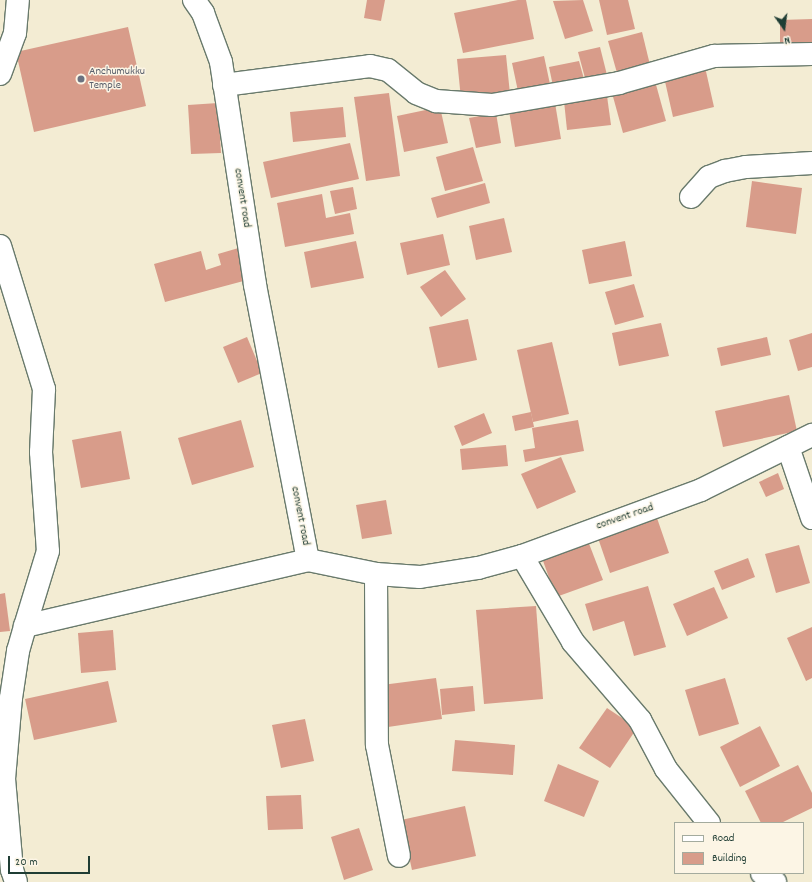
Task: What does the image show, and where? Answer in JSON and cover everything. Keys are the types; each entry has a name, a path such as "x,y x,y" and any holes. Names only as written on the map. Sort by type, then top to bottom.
{"street":[{"name":"convent road","path":"194,0 203,13 221,62 255,285 308,560 376,574 420,577 478,568 522,556 701,490 812,435"},
{"path":"0,74 14,33 11,7"},
{"path":"224,85 370,66 388,70 416,93 436,101 492,105 619,83 714,56 812,54"},
{"path":"691,197 709,177 725,171 746,167 812,163"},
{"path":"0,246 44,389 41,452 48,551 25,626 11,698 2,779 12,870 16,882"},
{"path":"788,447 812,518"},
{"path":"522,556 573,642 640,720 666,769 708,822"},
{"path":"25,626 308,560"},
{"path":"376,574 377,745 399,856"},
{"path":"763,874 775,882"}],"building":[{"path":"367,0 385,0 381,21 364,18"},
{"path":"518,0 526,0 534,39 463,53 454,13"},
{"path":"583,0 593,31 565,39 553,1"},
{"path":"599,0 628,0 635,29 607,35"},
{"path":"812,19 812,44 780,44 780,20"},
{"name":"Anchumukku Temple","path":"128,27 146,106 34,132 16,52"},
{"path":"642,32 650,65 617,73 608,41"},
{"path":"600,47 609,83 588,89 578,52"},
{"path":"506,55 510,94 461,99 457,59"},
{"path":"544,56 551,89 519,96 512,63"},
{"path":"579,61 584,79 553,86 549,67"},
{"path":"705,67 714,107 673,117 664,77"},
{"path":"655,81 666,121 623,133 612,93"},
{"path":"389,93 400,176 366,181 354,97"},
{"path":"607,96 611,125 567,130 564,101"},
{"path":"218,103 221,153 191,154 188,105"},
{"path":"555,103 561,139 515,147 509,111"},
{"path":"343,107 346,137 293,142 290,112"},
{"path":"440,107 448,143 404,152 397,116"},
{"path":"496,113 501,143 476,148 469,118"},
{"path":"350,143 359,179 271,198 263,162"},
{"path":"473,147 483,181 445,191 436,157"},
{"path":"752,181 802,188 796,234 746,227"},
{"path":"485,183 490,203 437,218 431,198"},
{"path":"353,187 357,209 335,214 330,191"},
{"path":"322,194 326,218 350,213 354,234 285,247 277,203"},
{"path":"504,218 512,252 476,260 469,226"},
{"path":"443,234 450,265 407,275 400,243"},
{"path":"356,241 364,278 311,288 304,252"},
{"path":"625,241 632,276 589,284 582,250"},
{"path":"242,247 251,279 165,302 154,264 201,251 206,270 221,265 218,254"},
{"path":"445,270 466,299 441,317 420,287"},
{"path":"634,284 644,317 615,325 605,292"},
{"path":"468,319 477,360 438,368 429,327"},
{"path":"661,323 669,356 619,366 612,333"},
{"path":"812,333 812,367 798,371 789,340"},
{"path":"247,337 262,373 238,383 223,347"},
{"path":"767,337 771,355 721,366 717,348"},
{"path":"552,342 569,414 533,422 517,350"},
{"path":"789,395 797,431 723,447 715,411"},
{"path":"531,412 534,427 515,431 512,416"},
{"path":"484,413 492,433 462,446 454,426"},
{"path":"241,420 254,467 192,485 178,438"},
{"path":"578,420 584,451 525,462 523,450 535,448 532,428"},
{"path":"121,431 130,479 81,488 72,440"},
{"path":"506,445 508,466 462,470 460,449"},
{"path":"561,457 576,492 537,509 521,474"},
{"path":"778,473 784,489 766,497 759,482"},
{"path":"386,500 392,534 362,539 356,505"},
{"path":"657,518 669,553 610,573 598,538"},
{"path":"588,541 603,580 556,597 542,558"},
{"path":"799,545 810,583 776,593 765,554"},
{"path":"748,558 755,577 722,590 714,571"},
{"path":"648,586 666,647 634,656 624,621 593,631 585,604"},
{"path":"714,587 728,618 687,636 673,604"},
{"path":"5,593 10,631 0,632 0,594"},
{"path":"536,606 543,699 484,704 476,610"},
{"path":"812,627 812,678 806,681 787,638"},
{"path":"113,630 116,670 81,673 78,633"},
{"path":"436,678 442,719 388,727 382,685"},
{"path":"725,678 739,724 699,736 685,690"},
{"path":"108,681 117,722 34,740 25,699"},
{"path":"473,686 475,711 442,715 440,689"},
{"path":"607,708 637,728 610,768 579,748"},
{"path":"305,719 314,761 281,768 272,725"},
{"path":"760,726 780,766 740,787 720,747"},
{"path":"455,740 515,745 513,775 452,771"},
{"path":"558,764 599,781 584,817 544,801"},
{"path":"798,765 812,793 812,808 783,822 760,822 745,791"},
{"path":"301,795 303,829 268,830 266,796"},
{"path":"465,806 476,856 412,870 401,820"},
{"path":"359,828 373,870 344,880 331,837"}],"place":[{"name":"Anchumukku Temple","path":"81,79"}]}
